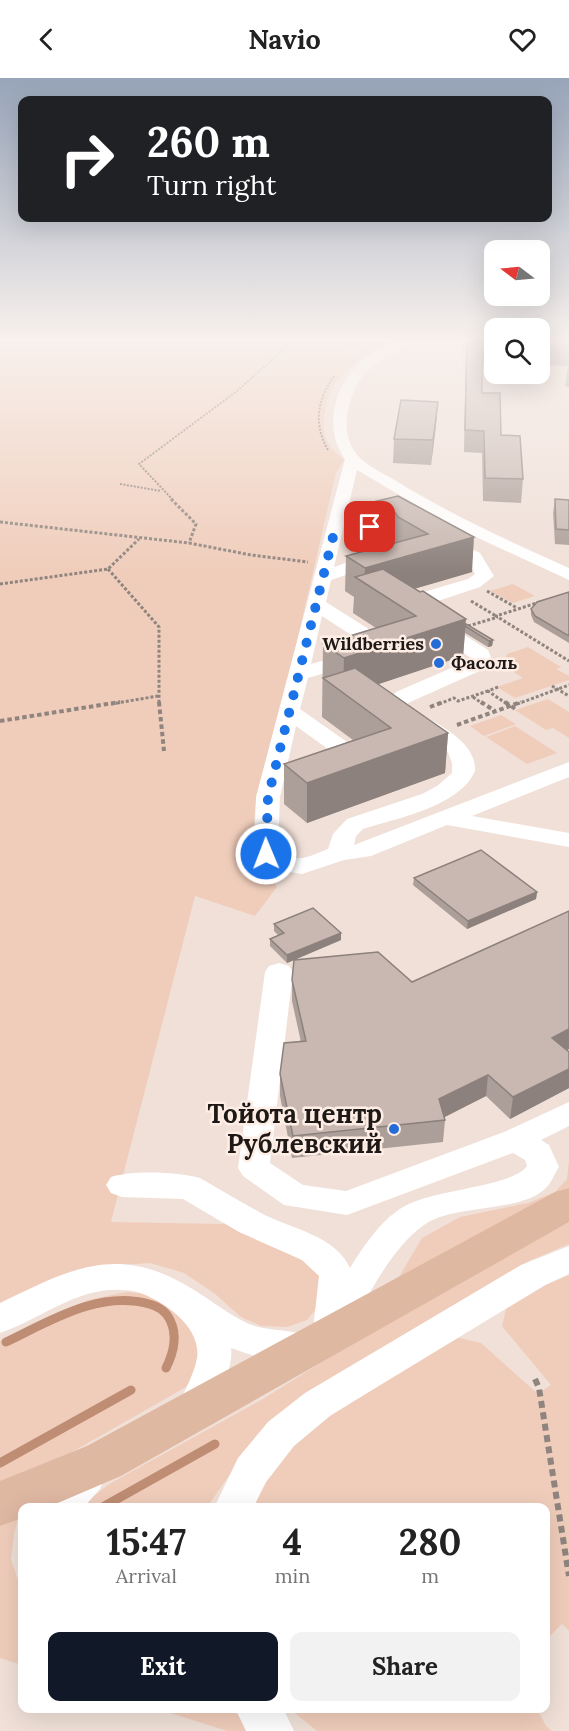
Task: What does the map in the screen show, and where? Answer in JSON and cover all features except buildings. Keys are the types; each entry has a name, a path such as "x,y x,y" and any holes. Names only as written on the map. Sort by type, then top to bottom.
{"main road":[{"path":"0,1504 104,1461 569,1203"}],"street":[{"path":"340,418 342,440 352,459 433,510 569,575"},
{"path":"352,459 268,797 266,854 294,867 309,867 339,854 362,851 569,769"},
{"path":"407,516 433,510"},
{"path":"333,537 373,526"},
{"path":"324,570 387,555 384,548 354,532"},
{"path":"339,854 345,834 355,824 439,795 456,783 464,773 465,763 459,750 406,715 398,708 397,702 403,696 477,665 482,660 481,654 411,609 411,605 417,600 474,583 485,576 482,563 475,557 429,532"},
{"path":"299,674 370,654 379,647 379,644 316,604"},
{"path":"289,711 349,754 351,760 343,769 317,780"},
{"path":"268,797 296,788"},
{"path":"444,818 569,840"},
{"path":"279,972 254,1168 295,1196 347,1203 515,1140 569,1113"},
{"path":"317,1343 396,1231 414,1215 439,1205 520,1188 535,1180 543,1167 538,1153 515,1140"},
{"path":"122,1185 189,1187 251,1223 314,1251 331,1264 336,1276 317,1343"},
{"path":"236,1503 252,1470 281,1434 318,1404 533,1275 569,1259"},
{"path":"0,1319 64,1289 98,1278 126,1276 145,1280 166,1289 237,1334 261,1343 317,1343"},
{"path":"193,1307 211,1331 215,1357 195,1409"},
{"path":"62,1503 104,1461"},
{"path":"261,1713 272,1731"}],"path":[{"path":"189,543 196,524 139,465 201,418"},
{"path":"120,484 162,491"},
{"path":"0,522 189,543 324,570"},
{"path":"0,584 108,569 139,539"},
{"path":"108,569 159,627 158,696 164,751"},
{"path":"474,583 519,609"},
{"path":"452,590 569,661"},
{"path":"446,633 549,599"},
{"path":"434,733 569,685"},
{"path":"552,686 569,696"},
{"path":"406,715 454,698 458,701 498,687"},
{"path":"488,691 517,710"},
{"path":"0,721 158,696"},
{"path":"472,696 495,711"},
{"path":"535,1379 539,1388 569,1576"}],"shaded area":[{"path":"0,418 324,418 324,430 328,443 344,460 336,473 290,672 256,801 251,848 277,887 255,916 195,896 111,1222 223,1224 227,1220 324,1266 320,1304 307,1320 287,1327 261,1326 241,1317 214,1293 184,1273 150,1263 104,1266 0,1310"},
{"path":"513,584 535,596 513,603 490,591"},
{"path":"528,647 561,667 556,669 569,676 569,680 515,698 497,687 523,678 503,665 507,654"},
{"path":"548,699 569,712 569,738 553,728 546,730 515,710"},
{"path":"501,715 516,724 484,736 470,726"},
{"path":"515,726 557,753 527,764 486,737"},
{"path":"569,1160 569,1190 399,1277 422,1238 460,1217 528,1203 555,1192 567,1179"},
{"path":"569,1222 569,1244 529,1261 337,1382 252,1443 210,1503 85,1503 109,1484 263,1399 406,1309"},
{"path":"569,1275 569,1631 562,1624 550,1636 550,1503 254,1503 269,1477 293,1446 329,1417 455,1337 481,1343 538,1394 551,1385 502,1326 506,1309 546,1285"},
{"path":"126,1292 152,1294 199,1332 203,1363 186,1387 18,1483 0,1490 0,1341 88,1300"},
{"path":"18,1508 11,1559 18,1581 18,1664 0,1658 0,1517"},
{"path":"171,1713 246,1713 257,1731 227,1731"},
{"path":"295,1713 539,1713 546,1726 552,1731 317,1731"}],"waterway":[{"path":"6,1342 57,1317 93,1304 130,1301"},
{"path":"130,1301 137,1301"},
{"path":"130,1301 155,1306 170,1320 174,1332 174,1344 166,1368"},
{"path":"0,1463 131,1390"},
{"path":"110,1503 215,1444"}],"place":[{"name":"Wildberries","path":"436,644"},
{"name":"Фасоль","path":"439,663"},
{"name":"Тойота центр Рублевский","path":"394,1129"}],"route":[{"path":"266,854 268,797 333,537 370,527"}]}
